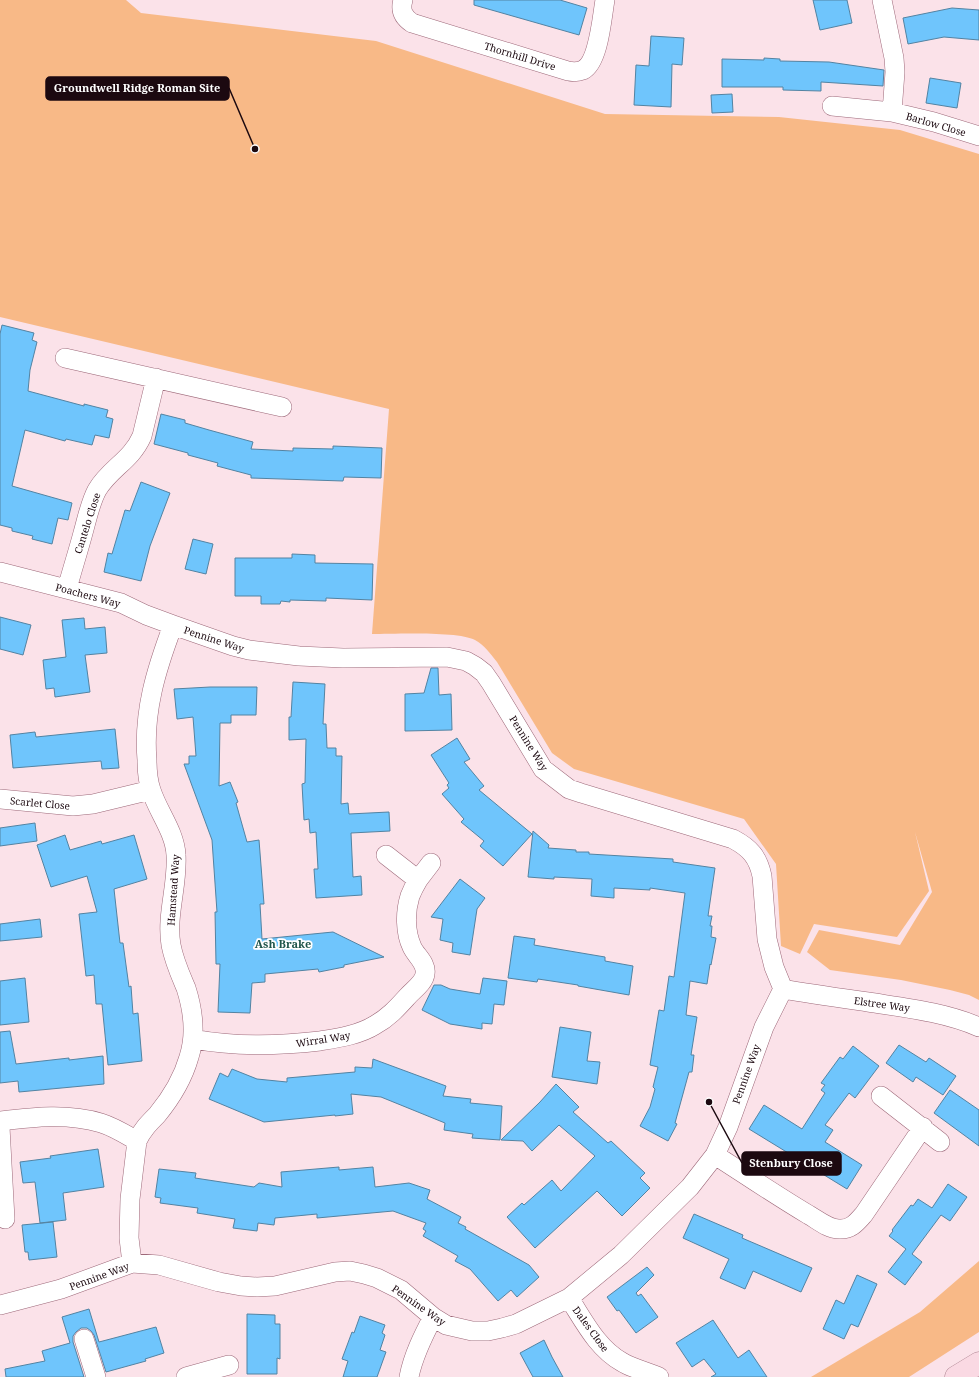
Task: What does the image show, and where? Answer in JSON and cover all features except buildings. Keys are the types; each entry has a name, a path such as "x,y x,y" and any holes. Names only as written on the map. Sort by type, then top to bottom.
{"main road":[{"path":"956,1377 979,1363"}],"street":[{"name":"Thornhill Drive","path":"403,0 401,5 402,12 406,19 412,23 568,71 577,72 584,70 589,64 597,46 605,0"},
{"name":"Barlow Close","path":"882,0 896,72 892,112"},
{"name":"Barlow Close","path":"832,106 892,112 934,122 979,136"},
{"path":"65,358 282,406"},
{"name":"Cantelo Close","path":"67,589 91,504 108,474 131,455 138,445 142,436 156,378"},
{"name":"Poachers Way","path":"0,572 121,603 146,615 173,625"},
{"name":"Hamstead Way","path":"132,1263 128,1238 130,1199 137,1141 140,1132 164,1106 176,1088 189,1057 193,1039 190,1003 171,945 171,914 175,880 176,853 172,837 151,790 146,756 146,722 152,688 164,647 173,625"},
{"name":"Pennine Way","path":"0,1305 61,1289 132,1263 159,1265 219,1282 258,1287 275,1286 335,1272 350,1271 377,1278 401,1290 433,1317 446,1325 475,1331 488,1331 516,1324 569,1298 621,1255 690,1187 715,1155 728,1128 764,1027 783,989 774,967 767,939 761,872 751,851 745,845 733,839 581,793 569,789 561,784 543,769 491,683 484,673 475,666 466,661 447,657 343,658 267,653 234,646 173,625"},
{"name":"Scarlet Close","path":"0,799 73,806 93,804 151,790"},
{"path":"386,855 418,880"},
{"name":"Wirral Way","path":"193,1039 213,1043 246,1045 290,1044 341,1038 374,1026 393,1013 418,987 425,975 426,971 423,962 413,948 407,930 410,897 418,880 431,862"},
{"name":"Elstree Way","path":"783,989 924,1011 951,1017 979,1027"},
{"path":"881,1096 923,1127 940,1142"},
{"path":"0,1121 53,1116 73,1117 101,1123 116,1129 137,1141"},
{"path":"0,1127 1,1174 5,1219"},
{"path":"715,1155 825,1225 834,1229 846,1229 857,1222 864,1214 923,1127"},
{"name":"Dales Close","path":"569,1298 603,1348 623,1363 650,1372 659,1377"},
{"path":"409,1377 410,1368 419,1345 433,1317"},
{"path":"84,1339 96,1377"},
{"path":"190,1376 229,1365"}],"shaded area":[{"path":"0,0 126,0 141,13 376,41 605,114 779,117 900,130 979,154 979,1000 969,995 950,990 901,980 830,970 807,952 819,930 900,945 932,892 915,832 929,891 897,937 814,924 800,954 781,946 776,864 744,819 574,769 552,753 497,662 484,647 475,640 467,637 441,634 372,634 389,409 0,317"},
{"path":"979,1261 979,1332 909,1377 811,1377 920,1312"}],"place":[{"name":"Groundwell Ridge Roman Site","path":"255,149"},
{"name":"Stenbury Close","path":"709,1102"}],"district":[{"name":"Ash Brake","path":"283,943"}]}
